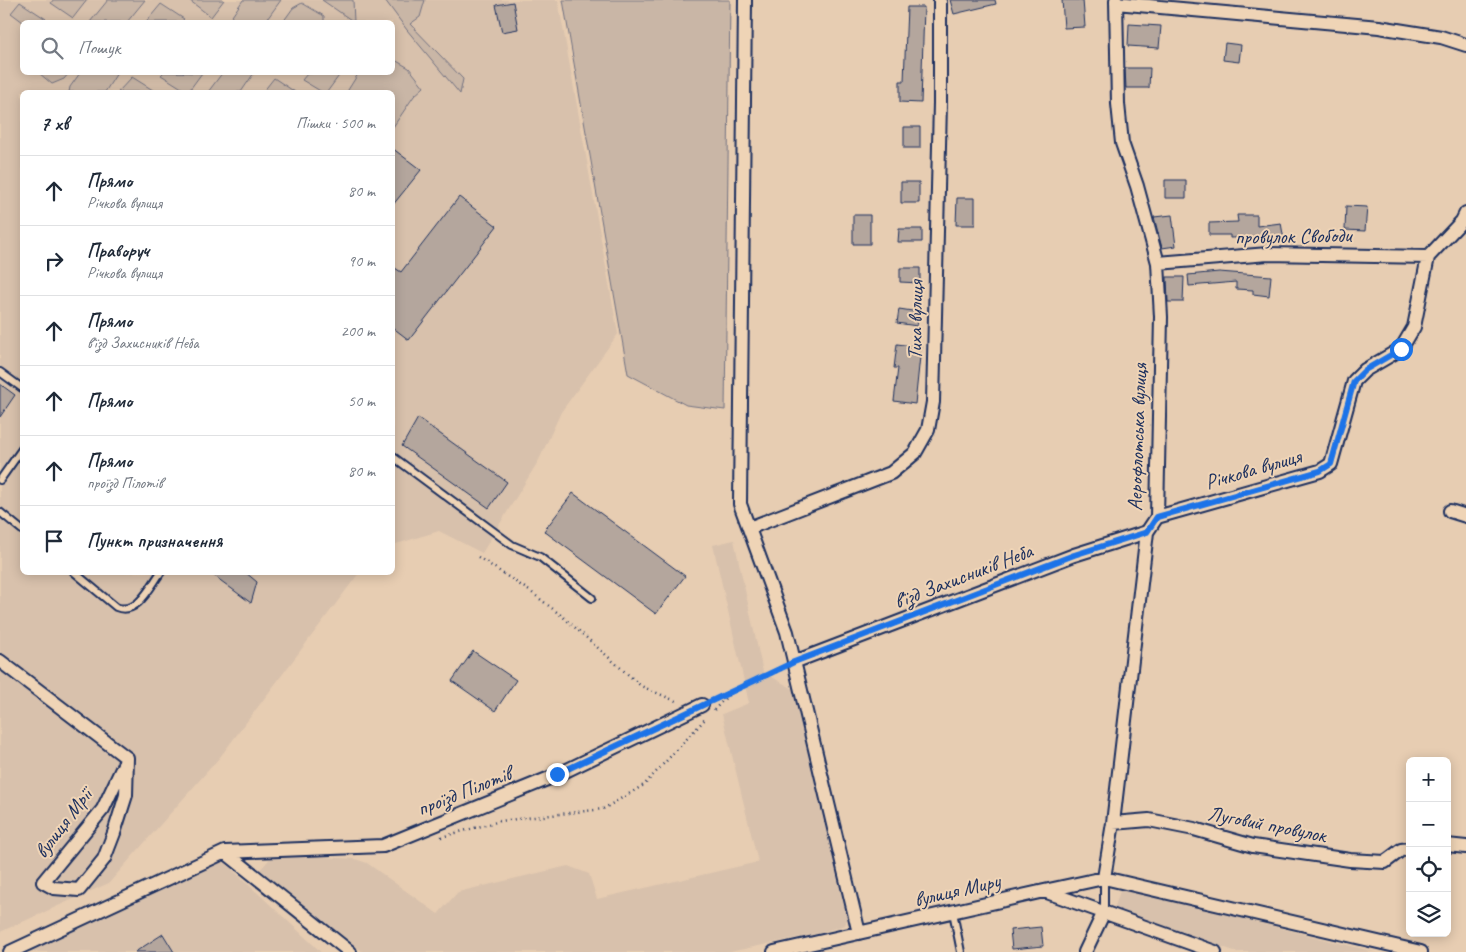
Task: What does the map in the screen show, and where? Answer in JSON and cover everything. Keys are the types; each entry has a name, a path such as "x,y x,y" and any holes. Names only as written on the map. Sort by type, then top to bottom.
{"street":[{"path":"746,0 740,504 787,632 859,933"},
{"name":"Тиха вулиця","path":"749,528 891,473 915,453 928,430 933,402 940,103 940,0"},
{"path":"1116,2 1379,28 1441,37 1466,45"},
{"name":"Аерофлотська вулиця","path":"1104,878 1113,823 1147,532 1157,517 1161,317 1158,264 1137,186 1122,143 1118,104 1116,2"},
{"path":"1428,257 1462,221 1466,213"},
{"name":"провулок Свободи","path":"1158,264 1268,254 1428,257"},
{"name":"Річкова вулиця","path":"1157,517 1320,471 1331,464 1354,381 1365,370 1401,349 1414,327 1428,257"},
{"path":"1450,511 1466,516"},
{"name":"в'їзд Захисників Неба","path":"794,662 1074,555 1147,532"},
{"path":"0,660 127,758"},
{"name":"проїзд Пілотів","path":"10,952 225,852 384,846 557,774 702,705"},
{"name":"вулиця Мрії","path":"127,758 126,795 104,859 79,890 54,888 42,882 103,809 127,758"},
{"name":"Луговий провулок","path":"1113,823 1149,820 1194,829 1253,846 1350,860 1385,862 1401,850 1406,849"},
{"path":"1451,845 1466,846"},
{"path":"225,852 350,952"},
{"path":"1104,878 1421,952"},
{"name":"вулиця Миру","path":"774,952 1104,878"},
{"path":"1044,891 1215,952"},
{"path":"1086,952 1104,912"}],"lane":[{"path":"0,372 20,387"},
{"path":"0,480 20,453"},
{"path":"395,458 512,545 540,557 592,598"},
{"path":"0,512 20,528"},
{"path":"78,575 116,607 124,611 131,610 137,604 160,575"},
{"path":"1104,878 1104,912"},
{"path":"953,912 961,952"}],"path":[{"path":"478,557 531,592 562,616 641,686 681,703"},
{"path":"702,705 794,662"},
{"path":"434,839 500,821 603,809 644,785 730,692"}],"shaded area":[{"path":"0,0 558,0 618,334 561,412 539,460 482,553 439,531 395,544 395,90 20,90 20,575 357,575 220,757 109,883 0,932"},
{"path":"53,0 87,0 73,18 51,3"},
{"path":"108,0 145,0 129,20 92,20"},
{"path":"189,0 224,0 211,17"},
{"path":"243,0 281,0 266,20 229,20"},
{"path":"322,0 353,0 354,20"},
{"path":"385,0 425,0 420,17 410,24 463,79 460,94 407,30"},
{"path":"563,0 730,0 725,410 686,405 628,374"},
{"path":"20,2 46,19 20,20 11,13"},
{"path":"302,3 324,16 324,20 284,20 293,8"},
{"path":"161,4 184,19 183,20 148,20"},
{"path":"395,60 409,68 424,87 414,96 395,124 395,90 348,90 357,75 395,75"},
{"path":"41,75 67,75 64,79 52,84"},
{"path":"79,75 116,75 106,90 69,90"},
{"path":"161,75 201,75 189,90 185,90"},
{"path":"221,75 253,75 242,90 210,90"},
{"path":"306,75 340,75 328,90 319,90 302,80"},
{"path":"132,77 153,90 120,90"},
{"path":"274,78 292,90 265,90"},
{"path":"734,540 763,672 795,690 849,913 845,925 820,933 730,952 363,952 260,870 274,854 355,859 367,863 438,914 458,892 568,866 589,874 597,899 758,862 722,714 749,703 713,545"},
{"path":"221,859 321,952 20,952"},
{"path":"1121,888 1375,952 1237,952 1114,909"}],"building":[{"path":"950,0 995,0 996,4 954,14"},
{"path":"1062,0 1083,0 1085,27 1064,28"},
{"path":"513,2 518,29 502,32 496,5"},
{"path":"907,7 924,7 921,103 900,102 900,81 904,81"},
{"path":"1129,24 1161,26 1159,48 1128,46"},
{"path":"1225,43 1241,45 1239,62 1223,60"},
{"path":"1125,68 1150,68 1149,88 1126,88"},
{"path":"904,127 920,127 920,148 904,148"},
{"path":"395,150 421,170 395,202"},
{"path":"1165,180 1186,180 1186,198 1165,198"},
{"path":"901,182 919,182 919,203 901,203"},
{"path":"459,197 497,226 409,340 395,329 395,268 401,272"},
{"path":"957,198 975,198 975,225 956,225"},
{"path":"1346,206 1367,207 1365,231 1345,230"},
{"path":"853,215 870,215 870,244 853,244"},
{"path":"1172,215 1176,246 1162,248 1154,217"},
{"path":"1237,215 1257,215 1257,226 1281,223 1284,240 1265,243 1264,237 1230,238 1230,235 1209,235 1209,223 1238,222"},
{"path":"899,229 922,229 922,242 898,242"},
{"path":"900,268 920,268 920,283 900,282"},
{"path":"1219,272 1271,276 1269,296 1253,294 1253,290 1236,289 1236,282 1189,286 1188,275"},
{"path":"1167,277 1184,277 1183,302 1168,302"},
{"path":"899,309 919,312 917,326 897,323"},
{"path":"897,344 921,347 915,404 894,401 898,368 894,368"},
{"path":"0,384 15,395 0,417"},
{"path":"418,418 507,482 489,508 402,446"},
{"path":"573,493 685,576 656,614 544,531"},
{"path":"213,575 249,575 257,582 251,603"},
{"path":"473,651 516,680 495,711 452,681"},
{"path":"1041,927 1043,946 1012,949 1010,930"},
{"path":"163,934 174,952 135,952"}],"route":[{"path":"557,774 702,705 780,671 794,662 1074,555 1147,532 1157,517 1320,471 1331,464 1354,381 1365,370 1401,349"}]}
